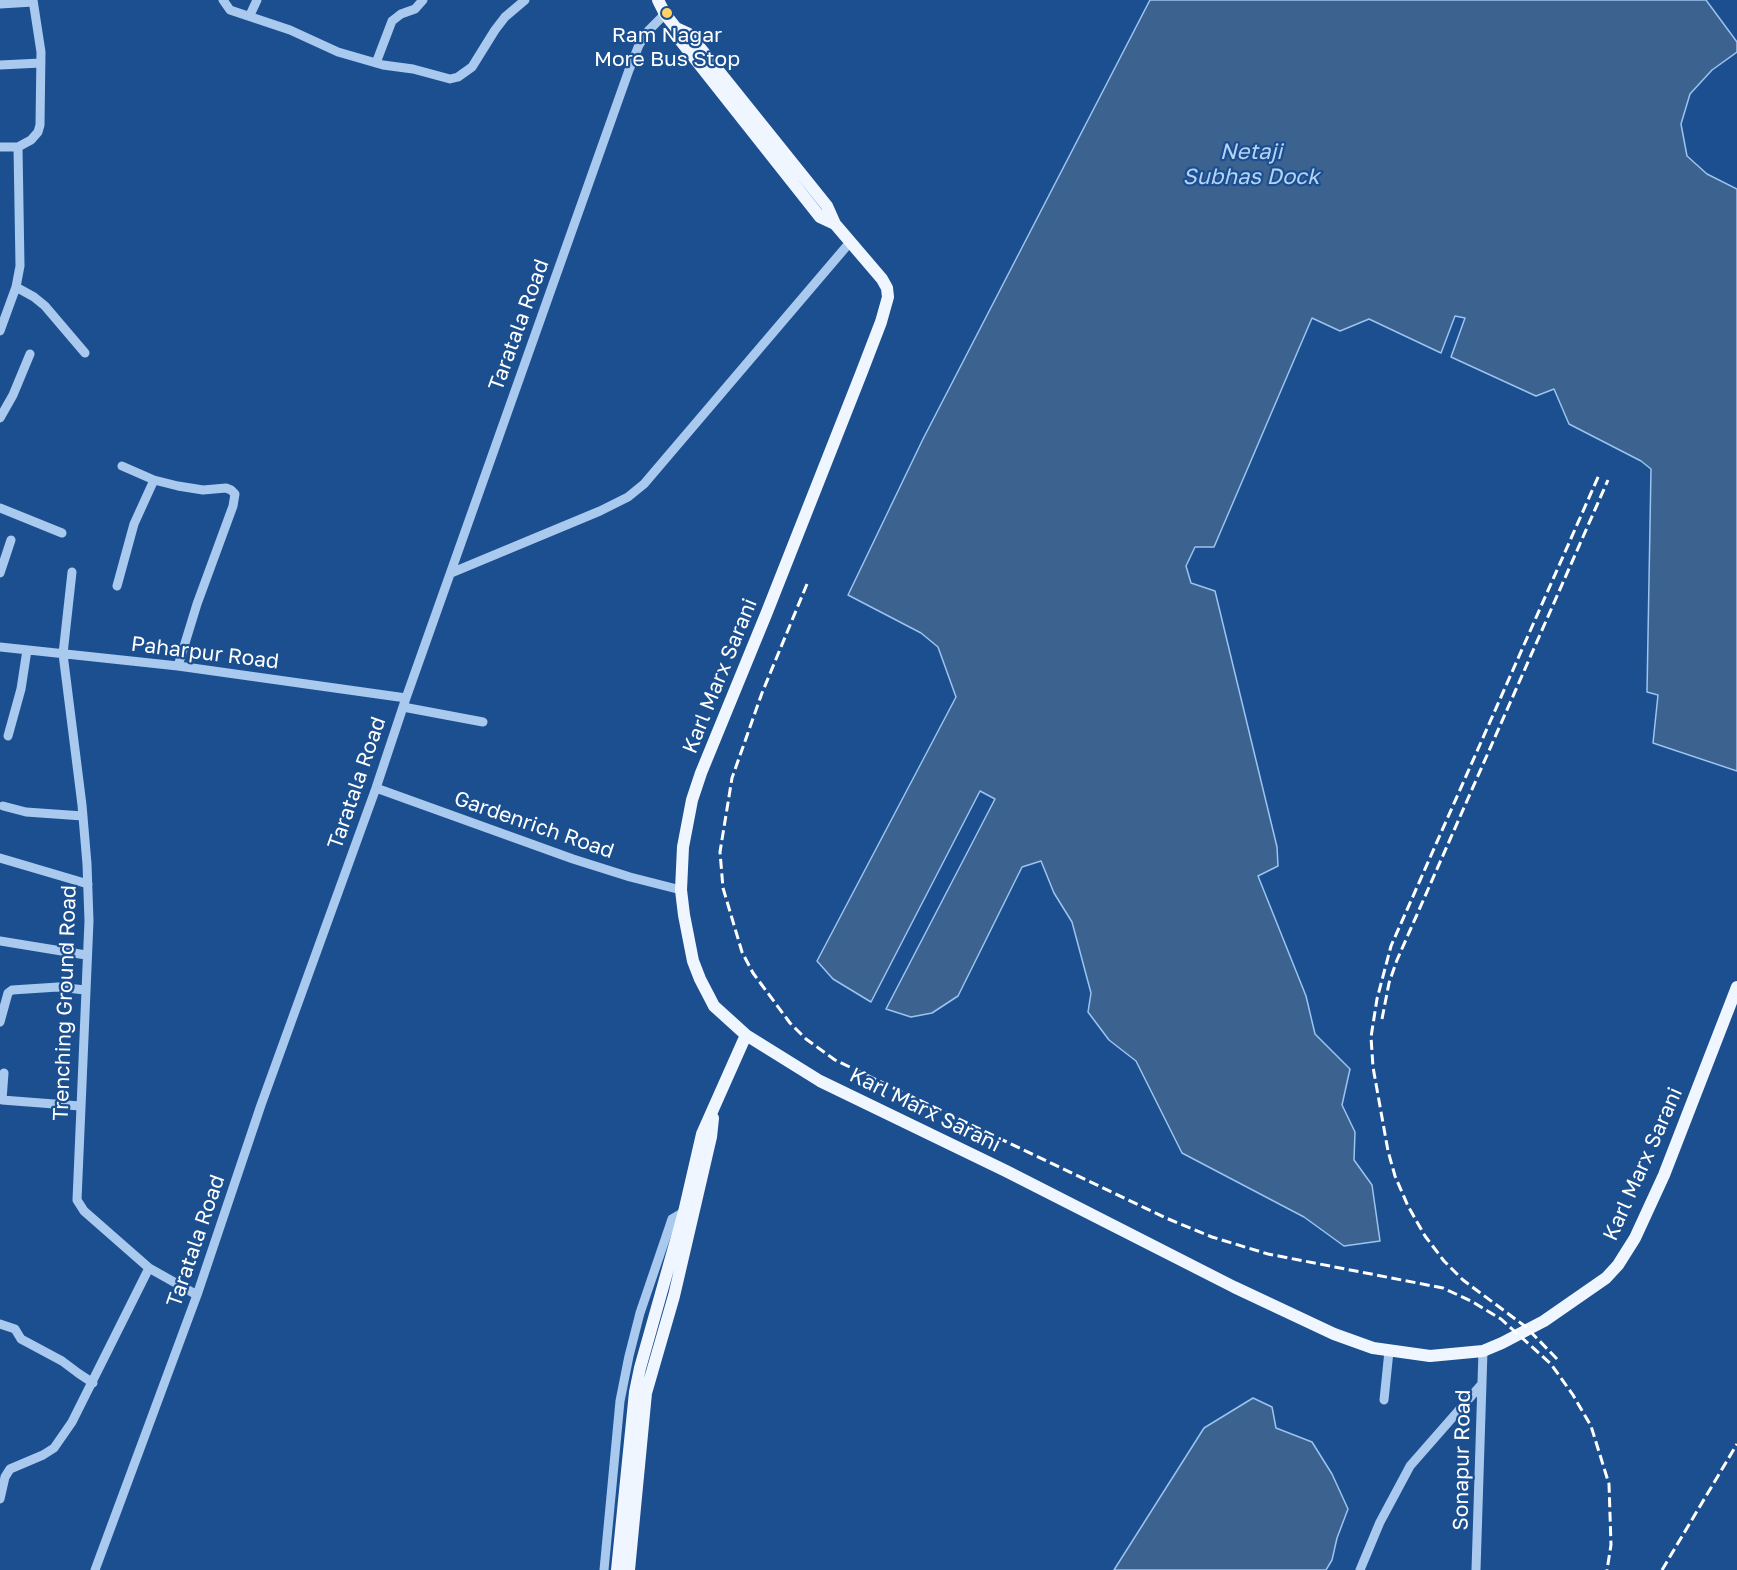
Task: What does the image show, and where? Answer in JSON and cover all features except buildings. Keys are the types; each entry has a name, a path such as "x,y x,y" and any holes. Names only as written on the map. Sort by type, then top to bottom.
{"main road":[{"name":"Karl Marx Sarani","path":"658,0 676,28 680,40 820,217 835,224 882,279 887,288 888,297 881,322 844,417 701,773 686,827 681,890 684,915 693,961 714,1006 746,1035 820,1081 1006,1171 1234,1287 1334,1334 1373,1348 1430,1356 1483,1351 1544,1322 1606,1278 1618,1265 1635,1238 1664,1175 1737,987"},
{"path":"617,1570 635,1392 661,1292 711,1137 713,1112 746,1035"},
{"path":"628,1570 646,1393 674,1296 688,1214"}],"street":[{"path":"223,0 230,10 290,30 338,52 450,79 458,77 472,67 505,17 525,0"},
{"path":"250,15 257,0"},
{"path":"376,63 392,21 401,14 415,9 423,0"},
{"path":"0,4 33,1 41,52 38,132 31,140 18,147 0,147"},
{"name":"Taratala Road","path":"95,1570 197,1295 261,1105 376,788 404,703 629,70 639,45 648,31 665,14"},
{"path":"0,65 41,63"},
{"path":"0,332 16,287 20,266 18,147"},
{"path":"451,573 600,511 636,491 851,241"},
{"path":"16,287 45,306 85,353"},
{"path":"0,418 17,387 30,354"},
{"path":"122,466 154,480 202,490 226,488 231,490 235,498 197,604 178,666"},
{"path":"117,586 134,524 154,480"},
{"path":"0,508 62,533"},
{"path":"0,573 11,540"},
{"name":"Trenching Ground Road","path":"72,572 63,654 83,816 88,884 77,1200 84,1211 149,1268 197,1295"},
{"name":"Paharpur Road","path":"0,647 178,666 404,703 483,722"},
{"path":"8,736 21,689 27,650"},
{"name":"Gardenrich Road","path":"376,788 573,859 630,878 681,890"},
{"path":"3,806 26,812 83,816"},
{"path":"0,858 88,884"},
{"path":"0,941 86,955"},
{"path":"0,1022 9,991 47,987 85,990"},
{"path":"4,1073 2,1100 80,1106"},
{"path":"604,1570 620,1401 629,1356 640,1313 672,1219 688,1214"},
{"path":"0,1499 2,1476 10,1469 54,1448 72,1422 149,1268"},
{"path":"0,1324 15,1329 21,1339 62,1360 93,1383"},
{"path":"1384,1400 1389,1351"},
{"name":"Sonapur Road","path":"1476,1570 1483,1351"},
{"path":"1360,1570 1380,1522 1410,1466 1481,1385"}],"water":[{"name":"Netaji Subhas Dock","path":"1150,0 1706,0 1737,42 1737,52 1712,70 1690,94 1681,124 1687,156 1707,174 1737,189 1737,771 1653,743 1658,695 1647,692 1651,469 1641,461 1569,424 1554,389 1536,396 1451,357 1465,318 1455,316 1441,353 1369,319 1340,331 1312,318 1214,547 1195,547 1186,566 1191,583 1215,591 1277,847 1278,866 1258,876 1306,996 1315,1034 1350,1069 1342,1105 1355,1132 1354,1160 1372,1185 1380,1241 1344,1246 1304,1217 1182,1153 1136,1061 1109,1040 1088,1012 1091,993 1072,922 1054,893 1041,861 1022,867 958,996 932,1013 911,1017 886,1009 995,799 980,791 871,1002 833,979 817,961 956,697 938,647 921,633 848,595 923,439"},
{"path":"1253,1398 1272,1407 1276,1428 1312,1442 1332,1474 1348,1509 1337,1538 1332,1560 1326,1570 1114,1570 1204,1428"}],"railway":[{"path":"1557,1359 1526,1327 1463,1280 1444,1261 1425,1236 1408,1206 1395,1176 1388,1151 1373,1067 1371,1037 1377,999 1391,946 1599,475"},
{"path":"1382,1019 1389,983 1397,960 1608,480"},
{"path":"807,584 762,693 732,778 720,852 723,888 742,952 753,973 790,1023 806,1039 835,1060 1166,1218 1212,1237 1268,1254 1443,1288 1501,1319 1551,1364 1591,1426 1609,1484 1611,1545 1607,1570"},
{"path":"1662,1570 1737,1444"}],"place":[{"name":"Ram Nagar More Bus Stop","path":"667,13"}]}
